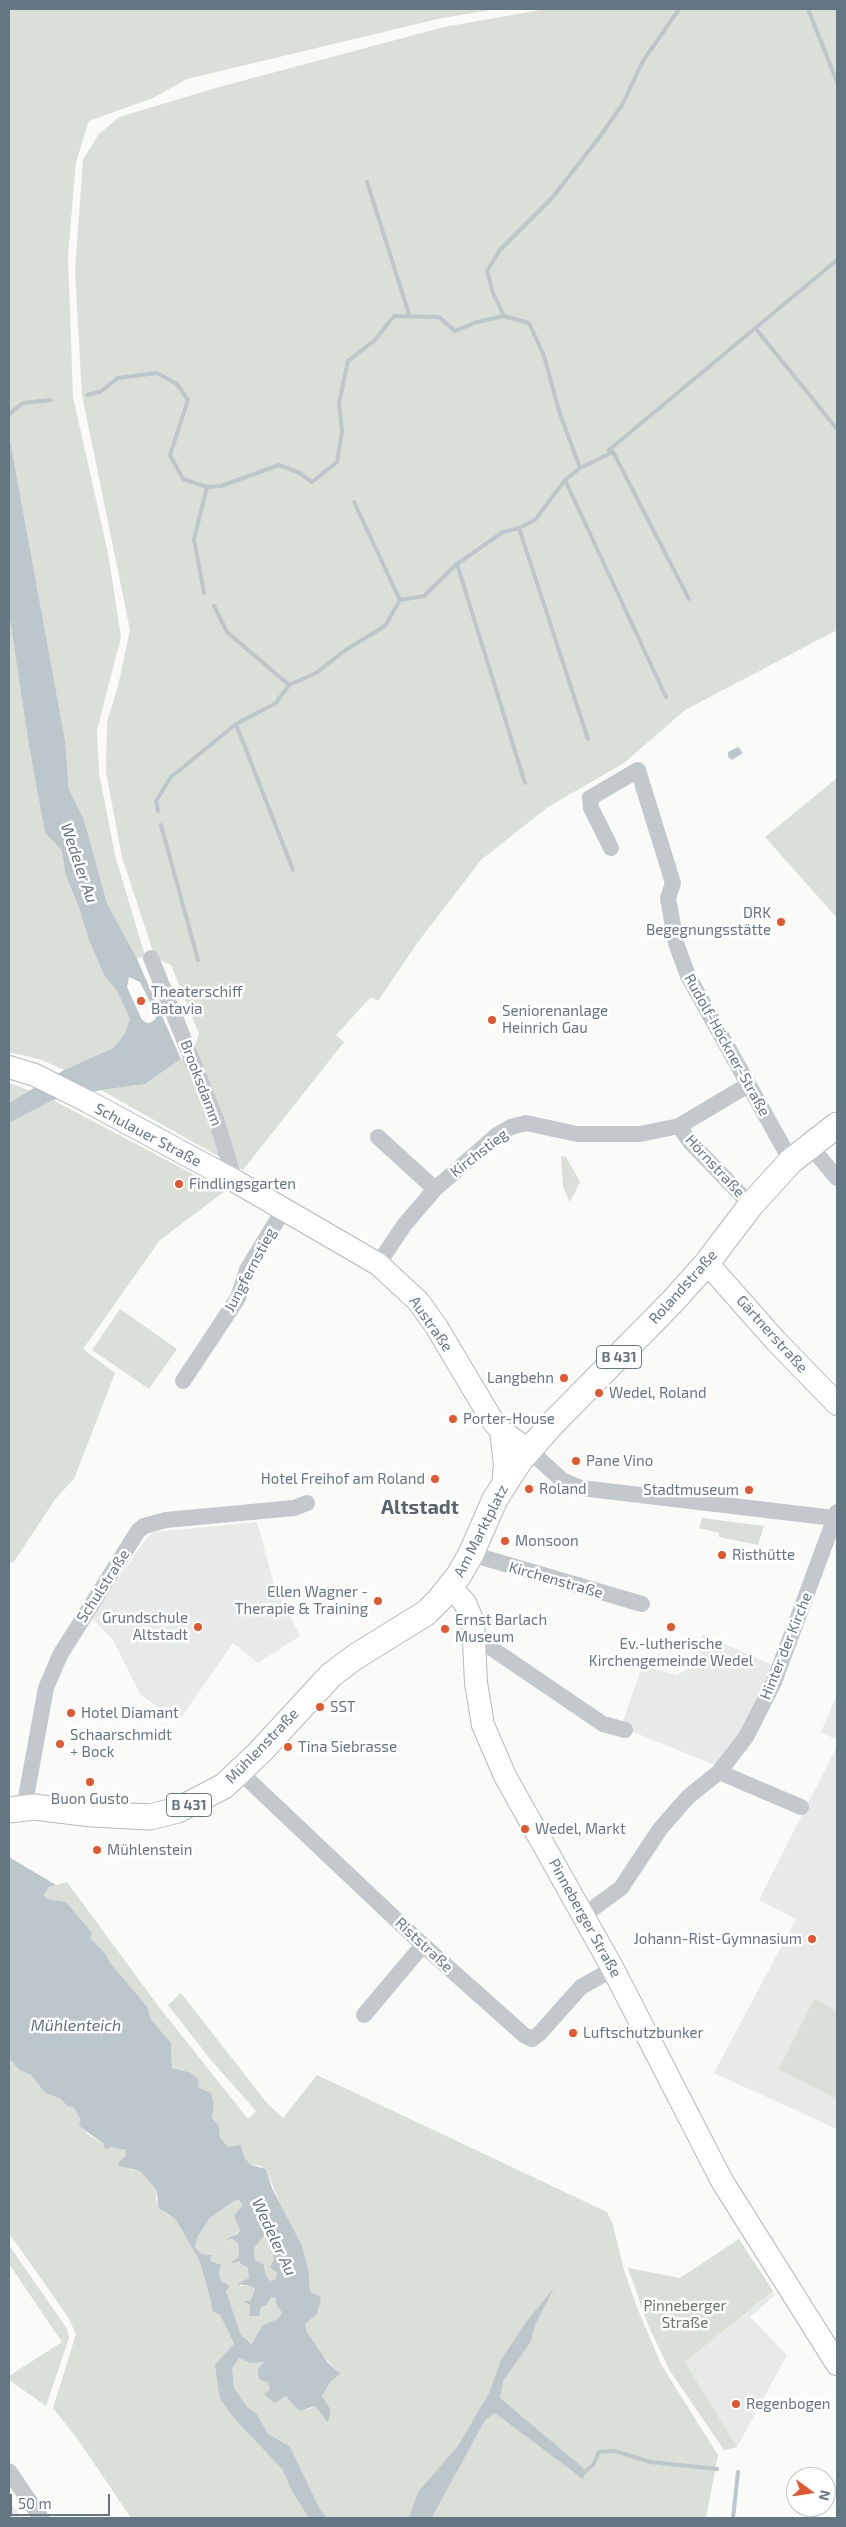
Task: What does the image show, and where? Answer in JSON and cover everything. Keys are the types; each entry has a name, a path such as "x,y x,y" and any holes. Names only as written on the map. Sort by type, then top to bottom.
{"main road":[{"name":"Rolandstraße","path":"529,1450 707,1263 751,1205 800,1154 837,1125"},
{"name":"Am Marktplatz","path":"451,1588 471,1554 486,1518 503,1485 529,1450"},
{"name":"Mühlenstraße","path":"16,1809 150,1817 178,1810 196,1802 224,1786 240,1772 331,1675 355,1657 426,1614 451,1588"}],"street":[{"name":"Rudolf-Höckner-Straße","path":"611,848 591,808 590,798 638,770 673,882 668,898 676,943 688,976 748,1084 800,1154 837,1178"},
{"name":"Brooksdamm","path":"151,958 216,1119 235,1182"},
{"name":"Schulauer Straße","path":"9,1067 35,1075 87,1101 284,1209"},
{"name":"Hörnstraße","path":"526,1123 551,1130 601,1135 640,1134 679,1126 748,1084"},
{"name":"Kirchstieg","path":"378,1264 405,1224 435,1189 497,1135 511,1127 526,1123"},
{"name":"Hörnstraße","path":"679,1126 690,1142 751,1205"},
{"name":"Kirchstieg","path":"378,1137 435,1189"},
{"name":"Austraße","path":"284,1209 378,1264 416,1298 436,1326 482,1407 501,1431 529,1450"},
{"name":"Jungfernstieg","path":"183,1381 238,1298 248,1270 284,1209"},
{"name":"Gärtnerstraße","path":"707,1263 775,1340 837,1404"},
{"path":"501,1431 505,1465 503,1485"},
{"path":"529,1450 562,1480 581,1488 834,1518"},
{"name":"Schulstraße","path":"16,1809 46,1688 53,1672 83,1616 138,1531 144,1526 166,1520 294,1508 307,1503"},
{"name":"Hinter der Kirche","path":"584,1915 621,1888 660,1829 688,1798 719,1772 746,1737 774,1682 834,1518"},
{"name":"Kirchenstraße","path":"471,1554 642,1604"},
{"name":"Pinneberger Straße","path":"451,1588 469,1609 475,1637 476,1683 483,1725 505,1776 613,1969 722,2181 837,2364"},
{"path":"475,1637 603,1724 625,1730"},
{"name":"Riststraße","path":"240,1772 423,1945 524,2035 532,2039 540,2033 581,1987 613,1969"},
{"path":"719,1772 801,1807"},
{"path":"364,2014 423,1945"},
{"path":"9,2471 41,2518"}],"shaded area":[{"name":"Grundschule Altstadt","path":"257,1522 275,1588 300,1636 258,1663 233,1643 178,1722 140,1694 113,1640 92,1618 145,1540 153,1532"},
{"path":"703,1635 773,1665 770,1679 720,1767 621,1727 642,1666 676,1675 693,1667"},
{"path":"837,1694 837,1737 833,1738 821,1732"},
{"name":"Johann-Rist-Gymnasium","path":"837,1746 837,2129 714,2073 796,1919 759,1900"},
{"name":"Regenbogen","path":"773,2291 775,2295 750,2317 787,2355 737,2447 685,2362"},
{"path":"9,2500 21,2518 9,2518"}],"green space":[{"path":"9,9 497,9 442,18 187,79 153,98 89,121 76,162 68,256 73,397 108,553 121,637 97,730 99,773 115,855 145,956 137,959 107,903 84,820 69,789 65,740 9,434"},
{"path":"546,9 837,9 837,630 685,710 624,763 548,807 481,860 418,942 378,1001 371,997 336,1035 344,1042 243,1170 233,1164 218,1111 195,1045 199,1034 171,965 155,958 122,857 106,772 107,722 118,686 130,630 82,395 75,271 83,160 98,135 119,117 219,87 444,27"},
{"path":"9,612 45,831 62,851 65,873 89,940 104,975 117,991 130,1019 124,1035 113,1048 64,1070 42,1060 9,1052"},
{"path":"837,778 837,918 765,837"},
{"path":"181,1059 189,1060 223,1159 101,1090 145,1084"},
{"path":"9,1083 31,1091 9,1103"},
{"path":"53,1100 225,1191 160,1240 83,1349 115,1373 74,1479 56,1498 15,1560 9,1564 9,1123"},
{"path":"561,1156 566,1157 580,1182 570,1202 563,1187"},
{"path":"120,1309 177,1349 149,1389 92,1350"},
{"path":"702,1518 764,1526 758,1545 719,1537 719,1533 699,1528"},
{"path":"67,1882 159,2007 248,2119 256,2111 210,2059 168,2005 181,1993 267,2103 283,2118 317,2075 607,2212 613,2225 624,2270 638,2310 662,2366 718,2455 706,2518 131,2518 79,2441 53,2408 76,2334 68,2317 9,2233 9,2058 19,2070 31,2075 45,2093 61,2099 67,2106 74,2108 80,2119 79,2126 90,2136 104,2144 126,2150 126,2155 121,2160 130,2170 140,2171 156,2189 156,2200 166,2214 176,2220 200,2262 212,2311 220,2315 234,2345 265,2362 270,2390 265,2394 285,2396 306,2410 315,2406 328,2423 331,2410 322,2396 331,2381 341,2374 320,2354 307,2332 305,2324 316,2315 312,2294 310,2293 309,2274 266,2169 258,2165 251,2165 244,2157 241,2146 228,2147 220,2137 219,2125 212,2118 214,2104 199,2088 189,2072 172,2068 171,2043 150,2018 105,1953 90,1938 66,1902 48,1899 44,1894 49,1887"},
{"path":"814,1999 837,2011 837,2099 779,2069"},
{"path":"239,2200 243,2205 240,2230 227,2241 233,2239 238,2243 239,2257 233,2262 242,2263 248,2268 250,2278 240,2282 240,2286 250,2286 255,2289 250,2301 244,2301 261,2307 267,2305 271,2297 276,2297 276,2304 282,2313 277,2319 262,2326 253,2344 241,2335 226,2291 229,2286 221,2281 219,2273 221,2266 210,2261 212,2255 202,2254 195,2247 198,2236 210,2218 234,2201"},
{"path":"263,2235 271,2238 278,2273 276,2279 269,2282 255,2260 254,2248"},
{"name":"Pinneberger Straße","path":"739,2239 773,2291 685,2362 737,2447 724,2450 670,2371 648,2325 628,2268 680,2278"},
{"path":"9,2245 67,2329 69,2338 46,2406 9,2380 9,2376 62,2342 9,2264"}],"water":[{"name":"Wedeler Au","path":"9,434 65,740 69,789 84,820 107,903 137,959 181,1059 145,1084 101,1090 53,1100 9,1123 9,1103 64,1070 113,1048 124,1035 130,1019 117,991 104,975 89,940 65,873 62,851 45,832 29,745 9,612","holes":["129,977 140,982 156,1014 156,1018 152,1022 147,1023 142,1020 127,987"]},
{"path":"738,747 743,753 732,760 728,757 728,752"},
{"name":"Mühlenteich","path":"9,1857 56,1885 49,1887 44,1895 48,1899 66,1902 92,1933 90,1938 105,1953 111,1964 148,2008 150,2018 171,2043 172,2068 189,2072 198,2079 199,2088 211,2093 214,2104 212,2118 219,2125 220,2137 228,2147 241,2145 244,2157 251,2165 266,2169 272,2188 302,2246 309,2274 310,2292 319,2296 321,2301 316,2315 305,2324 307,2332 327,2362 341,2374 331,2381 322,2396 331,2410 328,2423 315,2406 299,2411 286,2396 275,2403 264,2394 270,2390 268,2382 260,2380 258,2369 264,2362 251,2363 239,2358 232,2368 234,2388 247,2407 256,2413 268,2434 290,2447 320,2510 328,2518 309,2518 292,2491 283,2470 235,2419 220,2399 215,2365 234,2344 220,2315 212,2311 200,2262 176,2220 159,2208 156,2189 140,2171 119,2166 118,2163 126,2155 126,2150 111,2147 104,2148 104,2144 79,2126 80,2119 74,2108 67,2106 61,2099 45,2093 31,2075 19,2070 9,2058","holes":["239,2200 243,2205 234,2216 240,2230 237,2234 225,2240 233,2239 238,2243 239,2257 230,2263 239,2262 248,2268 249,2278 237,2284 250,2286 255,2289 250,2301 243,2301 250,2305 250,2316 259,2316 261,2307 267,2305 271,2297 276,2298 276,2304 282,2313 277,2319 262,2326 252,2344 241,2335 226,2291 230,2286 221,2281 219,2273 221,2265 210,2261 212,2255 202,2254 195,2247 198,2236 210,2218 234,2201","264,2235 271,2238 274,2260 270,2267 277,2273 276,2279 270,2281 265,2274 264,2265 255,2260 254,2248"]},
{"path":"554,2288 535,2325 530,2343 503,2381 500,2398 581,2466 586,2472 583,2479 495,2413 485,2420 432,2517 409,2518 418,2492 458,2446 489,2393 501,2360 526,2322"}],"waterway":[{"path":"504,316 493,293 487,271 500,250 552,198 598,139 622,105 643,61 679,9"},
{"path":"808,9 837,82"},
{"path":"367,182 410,317"},
{"path":"158,811 156,801 171,777 236,724 276,703 289,685 316,673 347,649 385,626 400,600 424,596 457,564 503,532 519,528 535,520 565,480 580,468 613,452 609,450 837,260"},
{"path":"87,395 100,392 118,378 157,373 177,384 188,400 170,455 183,479 207,487 221,486 279,465 298,472 312,482 337,462 342,432 339,403 348,361 375,340 394,316 439,317 455,331 477,322 504,316 529,323 544,356 559,411 580,468"},
{"path":"756,329 837,429"},
{"path":"9,414 23,403 51,400"},
{"path":"613,452 689,599"},
{"path":"565,480 666,697"},
{"path":"204,593 194,539 207,487"},
{"path":"354,502 400,600"},
{"path":"519,528 588,739"},
{"path":"457,564 525,783"},
{"path":"214,606 227,632 289,685"},
{"path":"236,724 293,870"},
{"path":"161,825 198,960"},
{"path":"582,2471 583,2473 593,2465 599,2452 615,2451 650,2462 717,2469"},
{"path":"733,2518 738,2472"}],"tram line":[{"path":"9,2514 12,2518"}],"place":[{"name":"DRK Begegnungsstätte","path":"781,922"},
{"name":"Theaterschiff Batavia","path":"141,1001"},
{"name":"Seniorenanlage Heinrich Gau","path":"492,1020"},
{"name":"Findlingsgarten","path":"179,1184"},
{"name":"Langbehn","path":"564,1378"},
{"name":"Wedel, Roland","path":"599,1393"},
{"name":"Porter-House","path":"453,1419"},
{"name":"Pane Vino","path":"576,1461"},
{"name":"Hotel Freihof am Roland","path":"435,1479"},
{"name":"Roland","path":"529,1489"},
{"name":"Stadtmuseum","path":"749,1490"},
{"name":"Monsoon","path":"505,1541"},
{"name":"Risthütte","path":"722,1555"},
{"name":"Ellen Wagner - Therapie & Training","path":"378,1601"},
{"name":"Grundschule Altstadt","path":"198,1627"},
{"name":"Ev.-lutherische Kirchengemeinde Wedel","path":"671,1627"},
{"name":"Ernst Barlach Museum","path":"445,1629"},
{"name":"SST","path":"320,1707"},
{"name":"Hotel Diamant","path":"71,1713"},
{"name":"Schaarschmidt + Bock","path":"60,1744"},
{"name":"Tina Siebrasse","path":"288,1747"},
{"name":"Buon Gusto","path":"90,1782"},
{"name":"Wedel, Markt","path":"525,1829"},
{"name":"Mühlenstein","path":"97,1850"},
{"name":"Johann-Rist-Gymnasium","path":"812,1939"},
{"name":"Luftschutzbunker","path":"573,2033"},
{"name":"Regenbogen","path":"736,2404"}],"district":[{"name":"Altstadt","path":"420,1507"}]}
